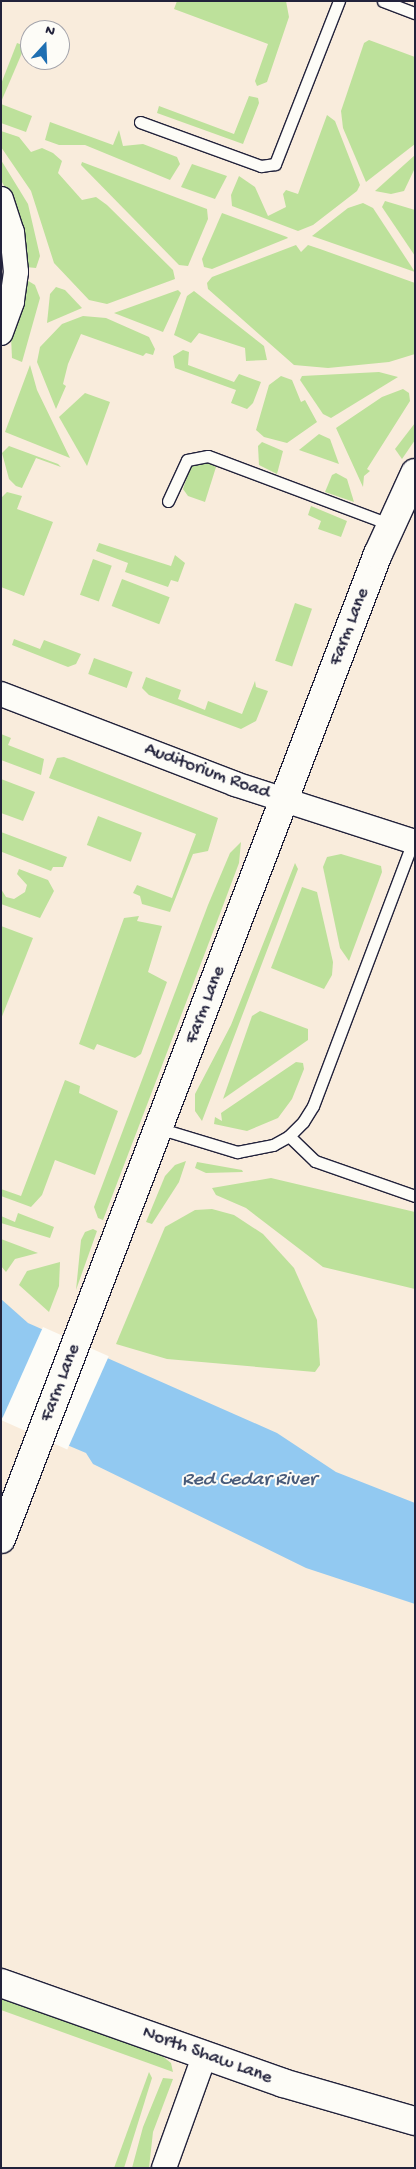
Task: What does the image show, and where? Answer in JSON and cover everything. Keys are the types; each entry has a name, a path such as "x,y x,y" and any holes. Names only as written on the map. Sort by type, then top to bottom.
{"street":[{"path":"1,199 12,232 16,272 12,302 1,332"},
{"name":"Farm Lane","path":"1,1540 390,524 415,473"},
{"name":"Auditorium Road","path":"1,694 285,800 414,841"},
{"name":"North Shaw Lane","path":"1,1982 309,2091 415,2121"},
{"path":"164,2168 205,2054"}],"lane":[{"path":"140,122 261,166 275,164 339,1"},
{"path":"383,1 415,13"},
{"path":"168,501 187,460 208,456 390,524"},
{"path":"158,1128 237,1152 273,1145 290,1136 313,1106 414,841"},
{"path":"290,1136 315,1161 415,1196"}],"shaded area":[{"path":"1,1 415,1 415,2168 1,2168"}],"green space":[{"path":"177,1 286,1 289,17 267,82 257,86 255,81 268,44 174,9"},
{"path":"369,40 415,57 415,144 366,182 343,128 341,111 364,43"},
{"path":"17,43 20,44 20,58 1,102 1,84"},
{"path":"249,96 258,98 259,103 243,144 157,113 159,106 234,134"},
{"path":"1,104 32,116 26,132 1,123"},
{"path":"327,115 335,121 360,185 357,191 313,225 298,231 232,206 231,195 239,176 255,187 268,216 286,207 283,194 286,190 298,194"},
{"path":"50,122 113,145 119,130 123,146 143,144 177,157 180,164 170,180 85,145 59,145 45,140"},
{"path":"1,131 19,137 31,152 42,148 53,153 62,161 58,173 82,200 96,197 107,205 173,270 175,279 107,304 89,300 54,263 31,191 1,147"},
{"path":"415,155 415,168 404,191 391,194 375,191"},
{"path":"1,160 28,204 40,256 36,268 26,267 15,208 1,180"},
{"path":"82,162 207,209 208,219 188,266 179,265 81,165"},
{"path":"192,164 227,176 215,199 181,187"},
{"path":"385,201 415,210 415,256 382,207"},
{"path":"363,203 373,208 415,272 312,236 348,208"},
{"path":"222,213 288,238 212,269 204,267 202,259"},
{"path":"296,245 301,252 308,245 415,283 415,354 389,362 328,368 294,365 208,289 207,283 212,277"},
{"path":"25,279 35,285 40,298 22,362 12,358 11,337"},
{"path":"56,287 65,290 82,308 47,323 50,294"},
{"path":"178,290 181,293 163,332 114,313"},
{"path":"194,291 264,346 267,360 246,361 245,348 199,333 191,343 174,335 187,296"},
{"path":"83,316 106,318 149,337 155,349 153,355 146,353 143,356 81,334 68,364 63,384 66,386 56,409 37,362 40,347 62,324"},
{"path":"183,350 189,352 188,365 234,382 239,374 261,382 253,403 247,409 231,403 236,390 175,368 173,356"},
{"path":"30,365 37,390 70,458 5,432"},
{"path":"379,372 398,377 331,418 323,414 300,380 302,376"},
{"path":"281,376 292,380 301,402 305,400 317,422 287,443 264,437 256,430 269,385"},
{"path":"403,389 409,393 410,401 367,469 370,471 364,476 363,487 336,428 382,397"},
{"path":"85,393 110,402 87,466 59,417"},
{"path":"415,423 415,440 402,459 395,449"},
{"path":"319,434 330,439 339,464 299,450"},
{"path":"262,442 283,451 277,474 259,465 258,446"},
{"path":"9,446 58,464 61,467 36,458 22,488 16,486 9,479 2,453"},
{"path":"198,458 216,467 205,502 188,496 183,489 191,465"},
{"path":"336,473 347,479 354,502 325,492 332,475"},
{"path":"7,492 22,496 17,509 53,522 24,596 1,587 1,498"},
{"path":"311,506 347,521 341,537 318,529 321,521 308,515"},
{"path":"99,543 171,566 175,555 185,563 178,582 171,580 168,587 125,572 128,563 96,551"},
{"path":"93,559 112,566 99,602 80,595"},
{"path":"122,579 170,597 159,624 112,606"},
{"path":"295,603 312,609 292,667 275,661"},
{"path":"14,639 40,649 44,640 81,654 76,664 68,667 12,645"},
{"path":"94,658 133,672 127,688 88,674"},
{"path":"146,677 181,690 178,699 205,710 208,701 242,714 255,681 256,687 268,691 256,721 241,729 149,695 142,688"},
{"path":"1,734 11,738 8,745 44,759 41,775 1,760"},
{"path":"64,757 218,818 208,851 193,854 170,912 142,904 140,896 133,893 137,885 172,898 196,834 49,778 57,758"},
{"path":"1,779 35,792 23,821 1,813"},
{"path":"98,816 142,833 131,862 87,845"},
{"path":"1,832 67,857 63,867 53,867 51,871 2,852"},
{"path":"241,842 239,863 103,1220 98,1218 94,1207 208,905 230,853"},
{"path":"341,854 381,866 382,872 349,961 340,948 323,867 327,857"},
{"path":"295,863 298,869 202,1121 195,1111 195,1094 231,1025"},
{"path":"19,869 48,880 54,891 40,918 1,904 1,889 6,897 14,899 25,892 27,885 17,874"},
{"path":"302,887 317,892 333,962 332,975 324,989 271,968"},
{"path":"139,916 137,921 162,926 148,972 167,982 141,1054 135,1058 97,1044 94,1050 79,1044 124,918"},
{"path":"1,926 33,938 1,1019"},
{"path":"260,1011 308,1029 308,1040 223,1099 252,1016"},
{"path":"296,1062 303,1063 304,1069 292,1099 278,1118 247,1131 214,1124 215,1117 222,1121 221,1113"},
{"path":"65,1080 80,1086 79,1093 118,1111 95,1175 55,1160 42,1195 31,1207 1,1196 1,1189 21,1196"},
{"path":"186,1161 179,1182 152,1224 146,1222 165,1176 175,1165"},
{"path":"197,1162 242,1170 243,1172 206,1173 195,1168"},
{"path":"271,1178 415,1212 415,1289 323,1267 246,1208 216,1195 212,1188"},
{"path":"212,1209 234,1215 263,1234 294,1268 317,1320 320,1365 315,1372 167,1359 116,1344 165,1227 195,1210"},
{"path":"18,1213 54,1227 50,1238 1,1223 1,1216 15,1222"},
{"path":"93,1229 97,1231 76,1290 81,1240 85,1232"},
{"path":"1,1239 38,1253 15,1259 6,1272 1,1266"},
{"path":"60,1262 59,1286 49,1312 19,1285 27,1271"},
{"path":"1,1996 161,2055 171,2063 173,2072 1,2010"},
{"path":"149,2072 152,2078 124,2168 114,2168"},
{"path":"163,2078 173,2079 153,2132 149,2168 132,2168 143,2127"}],"water":[{"name":"Red Cedar River","path":"1,1299 28,1323 277,1433 336,1472 415,1503 415,1604 306,1568 93,1464 86,1453 1,1417"}],"pier":[{"path":"43,1327 109,1356 67,1449 2,1420"}]}
